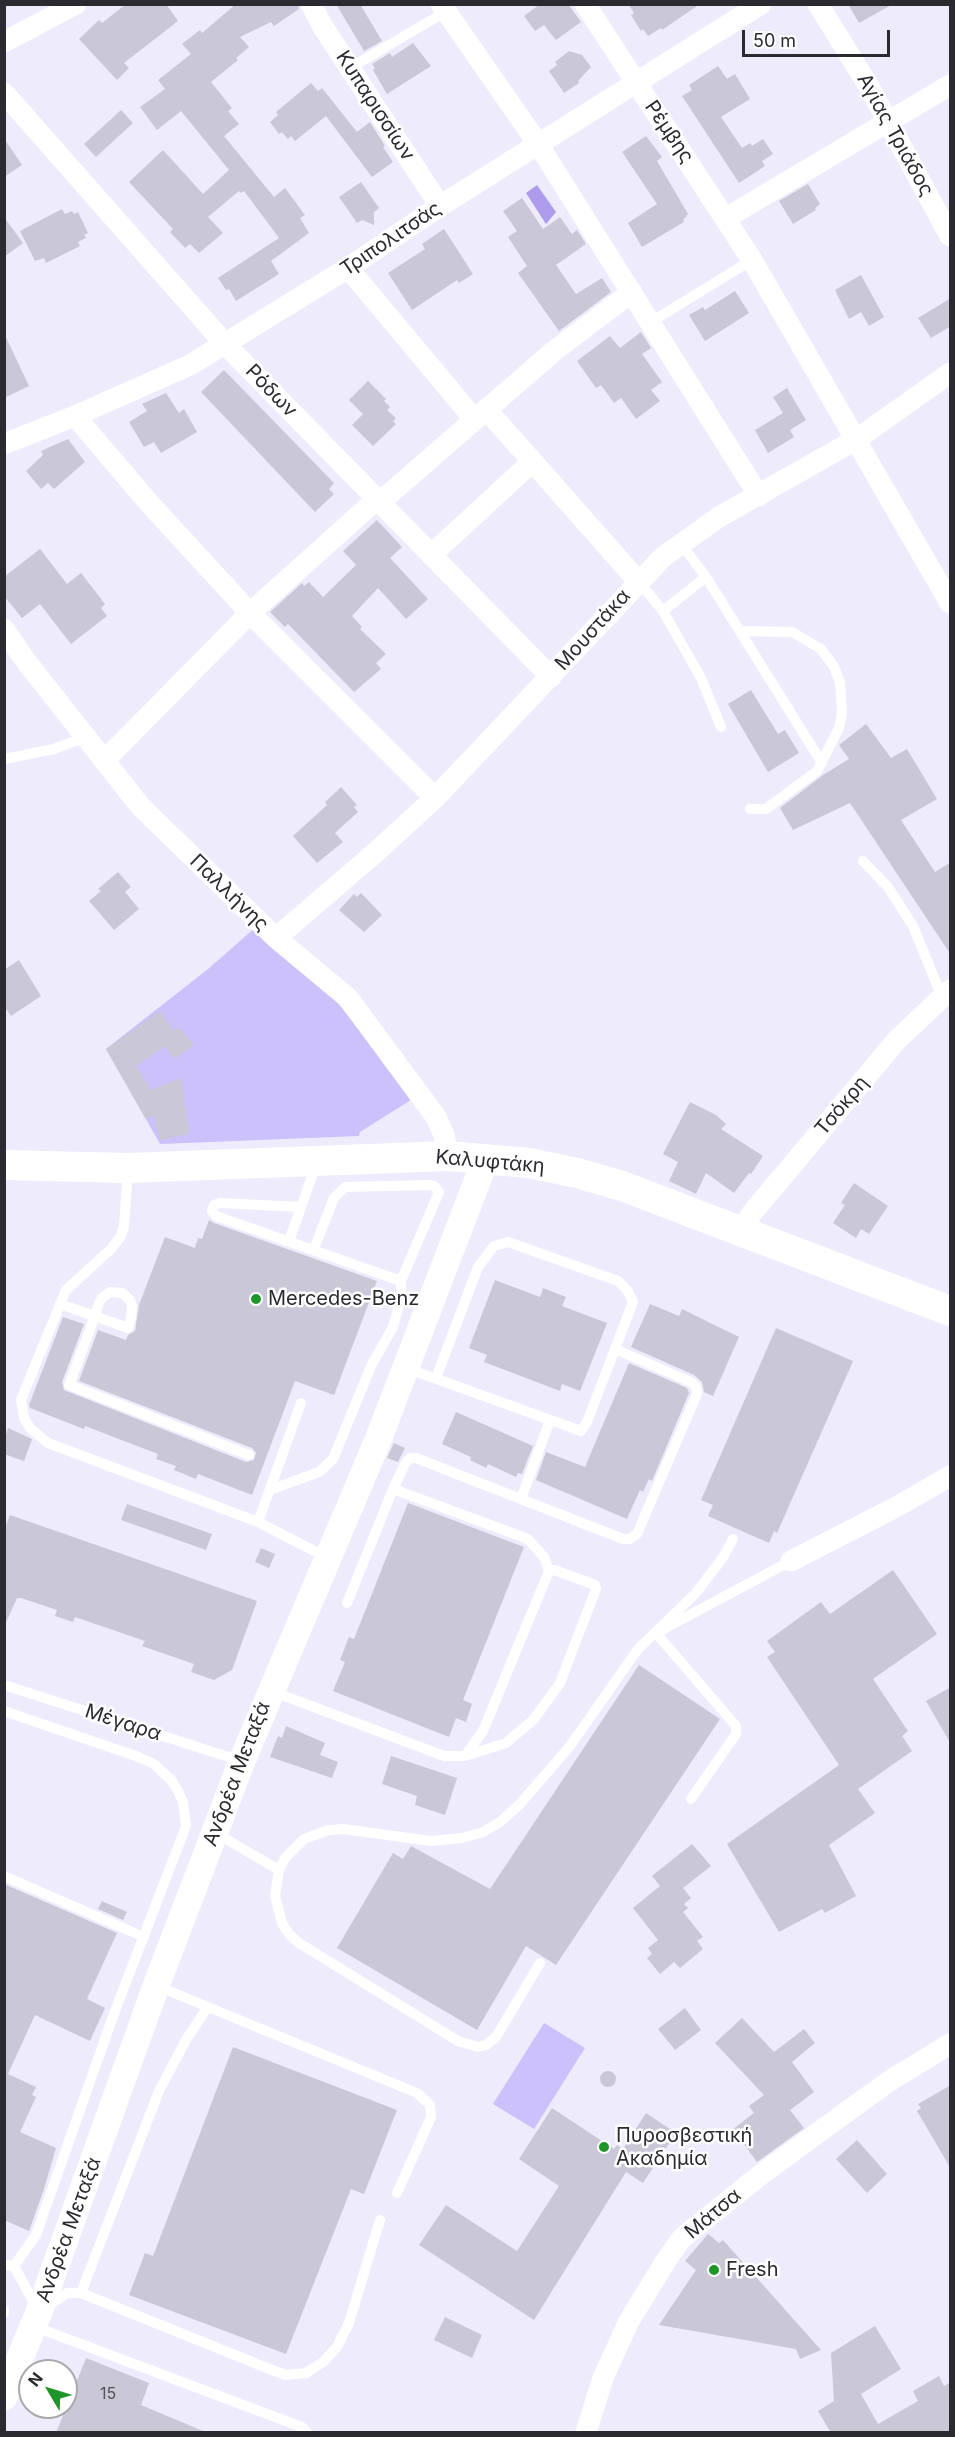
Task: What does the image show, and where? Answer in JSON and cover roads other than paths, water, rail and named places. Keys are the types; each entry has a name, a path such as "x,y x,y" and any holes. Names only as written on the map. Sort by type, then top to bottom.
{"main road":[{"name":"Καλυφτάκη","path":"4,1165 128,1167 448,1156 529,1163 577,1173 622,1186 951,1311"}],"street":[{"path":"4,42 76,4"},
{"name":"Κυπαρισσίων","path":"312,4 350,68 440,206"},
{"name":"Ρέμβης","path":"585,4 752,260 858,439 951,603"},
{"name":"Τριπολιτσάς","path":"4,444 75,416 190,365 226,345 348,268 440,206 761,4"},
{"name":"Αγίας Τριάδος","path":"818,4 868,85 951,236"},
{"path":"443,8 538,144 759,496"},
{"path":"726,218 951,85"},
{"name":"Ρόδων","path":"4,93 92,190 226,345 550,677"},
{"path":"348,268 481,415 532,462 638,581"},
{"path":"104,761 250,613 554,351 632,292"},
{"name":"Μουστάκα","path":"276,938 435,798 663,557 719,517 858,439 951,373"},
{"path":"75,416 250,613 435,798"},
{"path":"431,555 532,462"},
{"name":"Παλλήνης","path":"4,628 26,660 141,807 276,938 348,998 436,1117 444,1135 448,1156"},
{"name":"Τσόκρη","path":"742,1230 752,1213 897,1040 946,994"},
{"name":"Ανδρέα Μεταξά","path":"4,2397 36,2319 214,1832 270,1690 328,1558 406,1368 486,1158"},
{"path":"791,1561 951,1476"},
{"name":"Μάτσα","path":"586,2433 603,2378 629,2321 682,2238 759,2176 852,2108 891,2080 951,2044"}],"lane":[{"path":"350,68 443,8"},
{"path":"651,322 752,260"},
{"path":"681,544 706,577 822,763"},
{"path":"663,611 706,577"},
{"path":"638,581 663,611 700,678 721,727"},
{"path":"740,631 792,632 821,649 833,665 840,682 842,712 839,728 816,771 766,809 750,809"},
{"path":"4,759 54,749 86,738"},
{"path":"863,861 888,887 913,926 946,994"},
{"path":"289,1241 318,1159"},
{"path":"128,1167 121,1236 111,1249 71,1283 60,1304 21,1400 24,1418 30,1428 48,1443 258,1522 328,1558"},
{"path":"270,1490 319,1472 333,1459 372,1364 393,1327 401,1298 402,1281 439,1196 434,1186 342,1188 334,1197 314,1249"},
{"path":"301,1206 220,1203 212,1208 216,1216 402,1281"},
{"path":"406,1368 582,1431 633,1302 618,1281 507,1242 494,1246 478,1267 436,1378"},
{"path":"60,1304 128,1328 132,1306 126,1295 117,1291 110,1292 102,1298 91,1327 69,1385 249,1455"},
{"path":"347,1603 393,1489 410,1458 416,1458 623,1539 630,1539 637,1534 697,1394 696,1387 691,1382 615,1349"},
{"path":"258,1522 301,1403"},
{"path":"521,1499 550,1420"},
{"path":"393,1489 528,1539 544,1557 549,1571 483,1731 465,1756"},
{"path":"540,1964 496,2037 478,2047 458,2041 299,1943 289,1934 277,1910 275,1896 279,1870 285,1858 304,1839 329,1830 343,1829 431,1841 462,1838 483,1832 500,1822 520,1804 570,1746 638,1649 695,1594 722,1559 733,1539"},
{"path":"656,1633 791,1561"},
{"path":"270,1690 444,1756 465,1756 506,1743 534,1719 560,1683 596,1589 595,1584 591,1581 554,1570 549,1571"},
{"path":"656,1633 736,1726 736,1734 691,1799"},
{"name":"Μέγαρα","path":"4,1685 242,1761"},
{"path":"4,1711 154,1764 172,1781 178,1791 183,1802 186,1826 112,2019 36,2235 9,2265 36,2319 302,2427 307,2433"},
{"path":"214,1832 279,1870"},
{"path":"4,1876 144,1937"},
{"path":"156,1986 417,2093 430,2105 430,2117 397,2193"},
{"path":"81,2293 159,2091 187,2038 208,2007"},
{"path":"36,2319 68,2293 81,2293 286,2375 306,2373 323,2362 337,2347 349,2323 380,2220"}],"place":[{"name":"Mercedes-Benz","path":"256,1299"},
{"name":"Πυροσβεστική Ακαδημία","path":"604,2147"},
{"name":"Fresh","path":"714,2270"}]}
